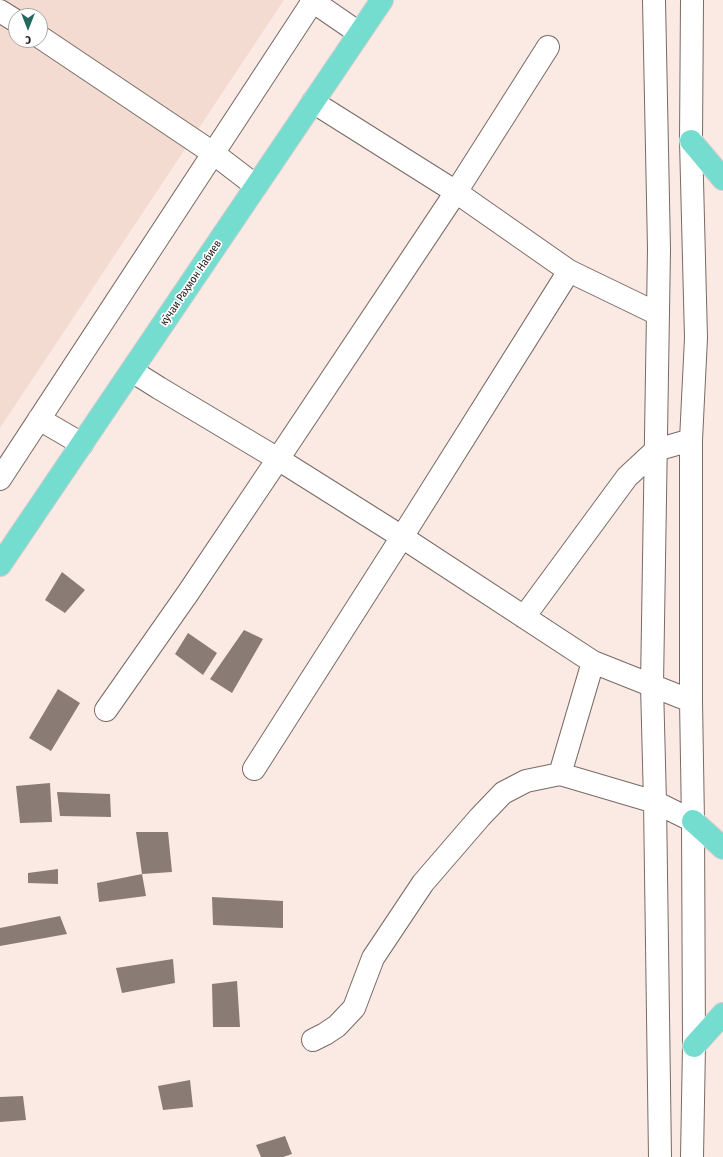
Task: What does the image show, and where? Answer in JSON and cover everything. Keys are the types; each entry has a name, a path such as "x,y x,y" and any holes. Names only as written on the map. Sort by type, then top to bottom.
{"main road":[{"name":"кӯчаи Раҳмон Набиев","path":"0,565 382,0"},
{"path":"691,141 723,179"},
{"path":"693,821 723,848"},
{"path":"694,1046 723,1014"}],"street":[{"path":"654,0 659,249 652,685 660,1157"},
{"path":"692,0 691,141 696,338 691,440 691,701 694,1046 692,1157"},
{"path":"0,479 312,1 360,32"},
{"path":"48,42 213,153 256,186"},
{"path":"106,710 188,593 456,192 548,47"},
{"path":"313,102 456,192 569,270 658,314"},
{"path":"254,769 402,537 569,270"},
{"path":"132,371 278,459 402,537 592,662 691,701"},
{"path":"39,419 82,444"},
{"path":"524,617 627,477 656,450 691,440"},
{"path":"560,774 592,662"},
{"path":"313,1040 326,1034 337,1026 354,1008 373,958 424,883 480,817 503,793 526,782 560,774 655,802 693,821"}],"shaded area":[{"path":"0,0 284,0 0,428"}],"building":[{"path":"62,572 85,590 65,613 45,600"},
{"path":"244,630 263,639 232,693 210,679"},
{"path":"188,633 217,653 203,675 175,654"},
{"path":"58,689 80,703 51,751 29,738"},
{"path":"50,783 52,822 20,823 16,786"},
{"path":"57,792 110,794 111,817 60,816"},
{"path":"136,832 168,832 172,872 142,874"},
{"path":"58,869 58,884 28,883 28,873"},
{"path":"142,874 146,896 99,902 97,883"},
{"path":"212,897 283,901 283,928 213,925"},
{"path":"60,916 67,934 0,946 0,928"},
{"path":"173,959 175,983 122,993 116,968"},
{"path":"237,981 240,1027 213,1027 212,984"},
{"path":"190,1080 193,1107 163,1110 158,1086"},
{"path":"23,1096 26,1120 0,1122 0,1097"},
{"path":"285,1136 292,1154 283,1157 261,1157 256,1145"}]}
